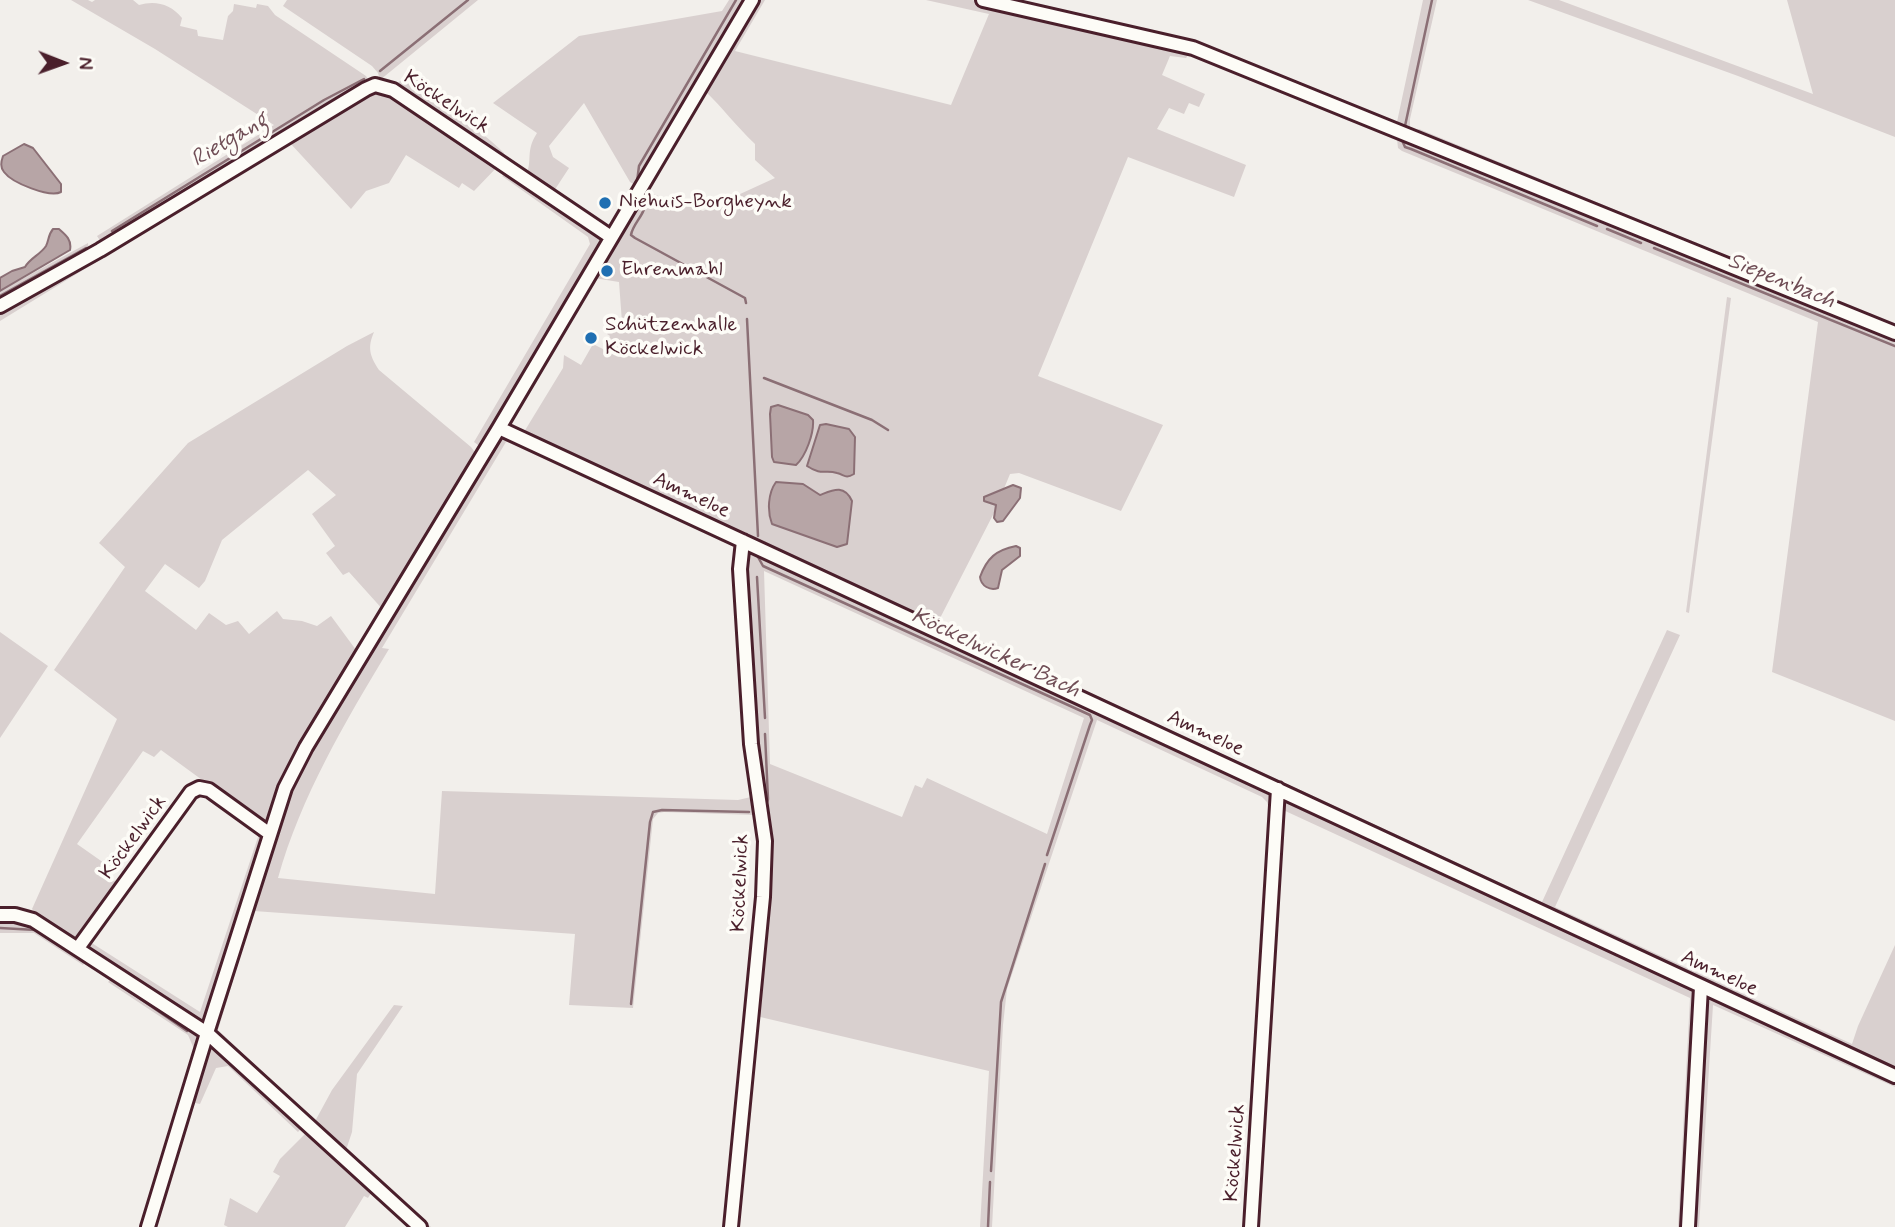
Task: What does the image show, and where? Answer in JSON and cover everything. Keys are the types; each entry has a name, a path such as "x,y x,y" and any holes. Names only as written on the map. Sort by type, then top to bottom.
{"street":[{"path":"148,1227 285,788 306,747 499,428 752,0"},
{"path":"983,0 1193,48 1895,333"},
{"name":"Köckelwick","path":"0,306 100,250 375,85 393,90 611,237"},
{"name":"Ammeloe","path":"499,428 1895,1076"},
{"name":"Köckelwick","path":"732,1227 763,897 765,841 751,744 740,569 743,541"},
{"name":"Köckelwick","path":"78,948 191,792 199,788 209,790 270,834"},
{"name":"Köckelwick","path":"1251,1227 1278,789"},
{"path":"0,915 15,915 33,920 207,1033 420,1227"},
{"path":"1688,1227 1702,987"}],"shaded area":[{"path":"71,0 133,0 139,5 162,4 173,9 182,18 180,26 197,30 198,36 223,40 228,16 233,11 234,4 256,8 257,4 268,6 275,15 366,76 368,85 101,242 97,236 274,125 155,49"},
{"path":"287,0 478,0 380,80 372,66 283,6"},
{"path":"729,0 749,0 638,187 630,182 584,103 549,146 553,157 569,168 552,194 526,176 531,145 537,133 493,103 579,36 722,11"},
{"path":"756,0 765,0 735,51 951,105 989,14 926,0 972,0 1192,50 1186,58 1170,56 1162,75 1205,94 1199,107 1189,103 1184,114 1169,108 1157,129 1246,165 1234,197 1128,157 1038,376 1163,425 1121,511 1019,473 1010,474 1003,491 986,497 997,507 936,626 526,437 524,432 563,368 564,355 581,365 593,344 607,351 611,343 607,334 612,325 605,321 608,315 622,322 619,282 594,278 644,191 703,211 775,178 755,160 755,144 704,90","holes":["778,405 807,415 813,426 800,461 772,457 772,407","820,425 855,437 855,469 839,473 810,469 807,466","776,482 803,484 820,496 833,491 845,493 852,501 847,544 769,518 771,491"]},
{"path":"993,0 1022,0 1193,40 1397,122 1423,0 1437,0 1410,119 1410,133 1199,48"},
{"path":"1528,0 1559,0 1813,94 1787,0 1895,0 1895,137 1738,76"},
{"path":"406,77 427,86 453,112 492,142 504,153 502,160 393,86"},
{"path":"1283,88 1895,335 1895,721 1772,672 1818,322 1402,151 1398,148 1397,139 1282,93"},
{"path":"382,89 500,164 474,191 462,183 459,188 406,155 389,183 366,191 351,209 290,143 0,321 0,312 75,270 360,95"},
{"path":"1419,129 1895,325 1895,330 1414,135 1415,130"},
{"path":"24,144 33,148 61,184 61,192 49,193 31,188 15,181 4,172 1,164 3,156"},
{"path":"507,173 600,237 600,247 484,443 478,445 474,442 590,244 588,237 502,176"},
{"path":"53,229 59,229 66,236 70,250 0,291 0,278 25,267 46,246"},
{"path":"88,243 89,253 0,305 0,291"},
{"path":"1727,297 1731,298 1689,613 1686,612"},
{"path":"374,332 370,352 379,370 471,447 477,455 385,612 349,572 343,575 326,553 335,546 312,514 336,495 308,470 222,540 205,581 199,588 165,564 145,591 196,630 209,613 226,625 238,621 249,634 277,611 283,619 317,626 331,616 359,654 268,824 264,825 161,750 154,757 143,751 77,844 104,863 104,877 111,882 119,879 122,882 81,939 62,933 32,909 117,719 54,670 125,567 99,543 188,443"},
{"path":"778,405 808,415 813,420 809,444 796,465 774,462 772,457 770,414 771,407"},
{"path":"820,425 849,429 855,437 854,474 847,476 820,472 807,466"},
{"path":"504,436 737,545 762,842 729,1227 724,1227 758,858 756,815 664,812 658,813 653,819 633,1008 569,1005 575,934 254,911 218,1030 285,1093 282,1095 212,1031 284,800 309,750 499,437","holes":["506,442 516,443 734,544 751,797 738,800 442,791 435,894 278,878 299,818 326,760 389,649 382,648"]},
{"path":"776,482 803,484 820,495 829,491 845,492 852,501 847,544 837,547 772,524 769,502"},
{"path":"1013,485 1021,488 1020,498 1003,521 997,522 994,518 996,505 984,501 984,497"},
{"path":"1016,546 1020,548 1020,556 1002,570 998,588 986,587 980,577 989,560 1003,550"},
{"path":"750,550 1274,794 1249,1227 1244,1227 1269,809 1267,802 1262,797 1097,720 1007,989 992,1227 980,1227 989,1071 756,1016 761,800 743,563","holes":["764,571 1084,718 1047,834 927,778 922,788 915,785 902,817 770,764"]},
{"path":"1667,630 1680,635 1555,907 1852,1044 1895,945 1895,1071 1050,680 1047,673 1542,902"},
{"path":"0,632 48,666 0,738"},
{"path":"1286,795 1700,989 1702,994 1688,1227 1678,1227 1690,998 1281,809 1285,814 1259,1227 1254,1227 1279,808 1282,797"},
{"path":"235,816 264,836 207,1020 202,1023 86,948 87,940 200,1012 259,834"},
{"path":"0,918 22,919 86,960 83,965 34,933 0,933"},
{"path":"113,977 200,1035 144,1227 140,1227 194,1049 188,1035 108,982"},
{"path":"1712,997 1895,1076 1895,1087 1713,1005 1699,1227 1693,1227 1706,1006"},
{"path":"394,1005 403,1006 357,1074 352,1132 346,1150 431,1227 423,1227 313,1125 332,1090"},
{"path":"210,1044 305,1124 298,1132 228,1066 216,1068 200,1104 195,1103 180,1150 175,1147"},
{"path":"310,1129 374,1188 368,1198 364,1196 345,1227 224,1225 230,1198 257,1213 280,1176 273,1172 280,1159"}],"waterway":[{"name":"Rietgang","path":"380,71 468,0"},
{"name":"Köckelwicker Bach","path":"637,182 639,166 736,0"},
{"name":"Siepenbach","path":"1405,126 1432,0"},
{"name":"Rietgang","path":"112,231 324,100 364,79"},
{"name":"Siepenbach","path":"1402,140 1405,147 1597,226"},
{"name":"Köckelwicker Bach","path":"644,200 644,209 631,235 745,298 746,303"},
{"name":"Siepenbach","path":"1607,229 1641,243"},
{"name":"Rietgang","path":"0,296 86,248"},
{"name":"Siepenbach","path":"1654,248 1895,346"},
{"name":"Köckelwicker Bach","path":"747,319 758,536"},
{"path":"764,378 872,420 888,430"},
{"name":"Köckelwicker Bach","path":"758,557 763,566 1090,715 1092,720 1047,855"},
{"path":"757,577 765,718"},
{"path":"765,734 766,805"},
{"path":"631,1004 653,812 749,812"},
{"name":"Köckelwicker Bach","path":"991,1171 1001,1002 1045,864"},
{"path":"0,928 36,930 76,956"},
{"path":"119,984 187,1031"},
{"name":"Köckelwicker Bach","path":"988,1227 990,1182"}],"place":[{"name":"Niehuis-Borgheynk","path":"605,203"},
{"name":"Ehrenmahl","path":"607,271"},
{"name":"Schützenhalle Köckelwick","path":"591,338"}]}
